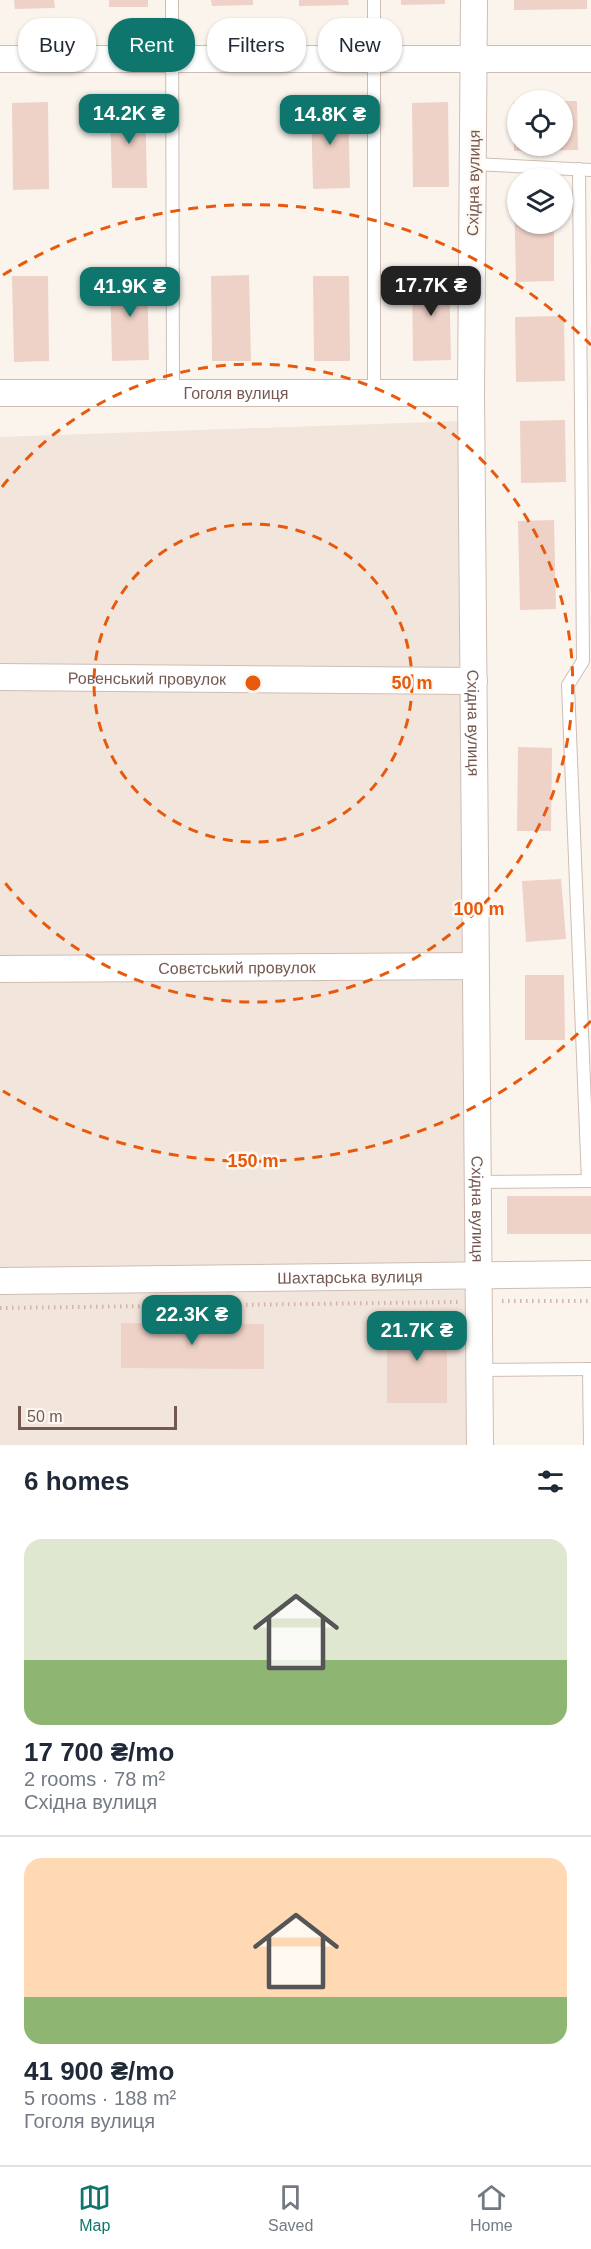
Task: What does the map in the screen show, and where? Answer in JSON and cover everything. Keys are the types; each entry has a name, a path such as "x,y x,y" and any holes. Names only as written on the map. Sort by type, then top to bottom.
{"street":[{"name":"Східна вулиця","path":"474,0 471,393 480,1445"},
{"path":"0,59 108,60"},
{"path":"402,60 591,59"},
{"path":"195,60 318,60"},
{"name":"Гоголя вулиця","path":"0,393 471,393"},
{"name":"Ровенський провулок","path":"0,677 474,681"},
{"name":"Совєтський провулок","path":"0,969 475,966"},
{"name":"Шахтарська вулиця","path":"0,1281 591,1274"}],"lane":[{"path":"172,0 172,18"},
{"path":"374,0 374,18"},
{"path":"173,72 174,393"},
{"path":"374,72 374,393"},
{"path":"474,164 585,170 586,413 583,661 568,685 585,941 589,1181 477,1182"},
{"path":"479,1370 590,1369 590,1445"}],"path":[{"path":"0,1308 591,1301"}],"shaded area":[{"path":"461,421 469,1445 0,1445 0,437"}],"building":[{"path":"14,0 54,0 55,8 15,9"},
{"path":"109,0 148,0 148,7 109,7"},
{"path":"211,0 253,0 253,5 212,6"},
{"path":"299,0 348,0 349,5 299,6"},
{"path":"401,0 445,0 445,4 401,5"},
{"path":"514,0 587,0 587,9 514,10"},
{"path":"145,101 147,188 112,188 110,102"},
{"path":"573,101 577,101 578,150 573,150"},
{"path":"48,102 49,189 13,190 12,103"},
{"path":"348,102 350,188 313,189 311,103"},
{"path":"448,102 449,187 413,187 412,103"},
{"path":"515,234 554,234 554,281 516,282"},
{"path":"449,273 451,360 413,361 412,274"},
{"path":"147,275 149,360 112,361 110,276"},
{"path":"249,275 251,361 212,361 211,276"},
{"path":"12,276 48,276 49,361 14,362"},
{"path":"313,276 349,276 350,361 314,361"},
{"path":"564,316 565,381 516,382 515,317"},
{"path":"565,420 566,482 521,483 520,421"},
{"path":"554,520 556,609 520,610 518,521"},
{"path":"518,747 552,748 551,831 517,831"},
{"path":"561,879 566,939 526,942 522,881"},
{"path":"525,975 564,975 565,1040 525,1040"},
{"path":"507,1196 591,1196 591,1234 507,1234"},
{"path":"387,1321 447,1321 447,1403 387,1403"},
{"path":"121,1323 264,1324 264,1369 121,1368"}]}
